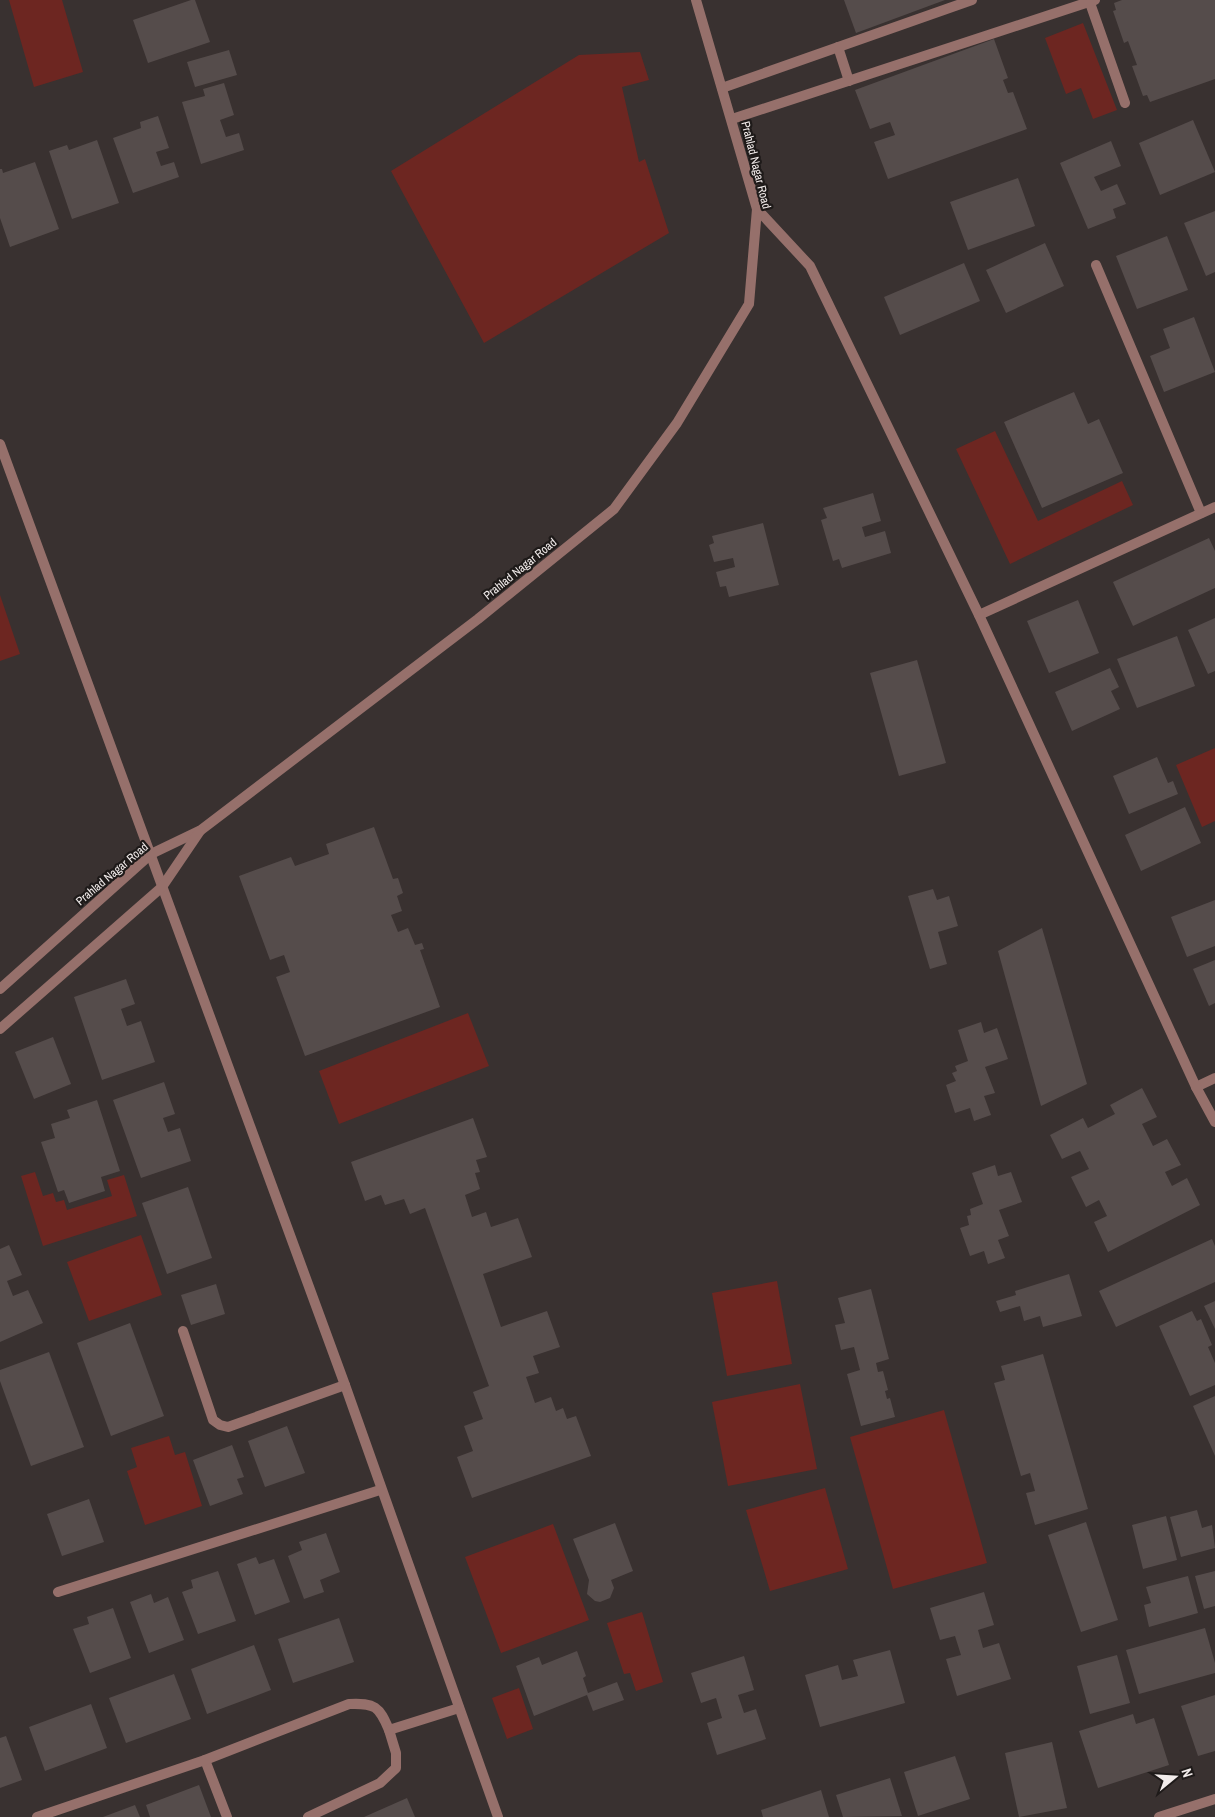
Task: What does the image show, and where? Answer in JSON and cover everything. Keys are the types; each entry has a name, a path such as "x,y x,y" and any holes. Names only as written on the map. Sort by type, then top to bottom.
{"street":[{"name":"Prahlad Nagar Road","path":"0,989 151,854 201,830 478,619 614,509 676,422 749,304 757,209 696,0"},
{"path":"722,88 972,0"},
{"path":"732,119 1091,1 1125,103"},
{"path":"838,47 848,81"},
{"path":"757,209 810,266 979,614 1196,1087 1215,1122"},
{"path":"1096,265 1200,513"},
{"path":"0,444 345,1385 380,1490 498,1817"},
{"path":"979,614 1215,507"},
{"path":"0,1029 162,887 201,830"},
{"path":"1196,1087 1215,1078"},
{"path":"183,1330 213,1420 220,1425 228,1427 345,1385"},
{"path":"58,1592 380,1490"},
{"path":"37,1817 205,1760 349,1704 368,1703 381,1711 396,1753 396,1768 380,1783 308,1817"},
{"path":"389,1730 459,1708"},
{"path":"205,1760 227,1817"},
{"path":"1159,1817 1215,1799"}],"shaded area":[{"path":"9,0 62,0 83,72 34,87"},
{"path":"1083,23 1117,110 1093,119 1081,88 1066,94 1045,38"},
{"path":"640,52 649,80 622,87 639,162 645,159 669,233 484,343 391,171 579,55"},
{"path":"995,431 1038,521 1122,481 1133,505 1010,564 956,449"},
{"path":"0,595 20,654 0,661"},
{"path":"1215,748 1215,821 1202,827 1176,765"},
{"path":"468,1013 489,1066 339,1124 319,1071"},
{"path":"35,1172 43,1196 53,1193 56,1202 64,1200 67,1210 112,1196 107,1180 124,1175 137,1216 43,1246 21,1176"},
{"path":"141,1235 162,1295 89,1321 67,1262"},
{"path":"777,1281 792,1364 727,1376 712,1293"},
{"path":"800,1384 817,1469 728,1486 712,1402"},
{"path":"944,1410 987,1563 893,1589 850,1437"},
{"path":"169,1436 175,1455 185,1452 202,1506 145,1525 127,1471 137,1467 131,1448"},
{"path":"825,1488 848,1569 770,1591 746,1510"},
{"path":"553,1524 589,1620 501,1653 465,1557"},
{"path":"642,1612 663,1682 636,1691 630,1673 624,1674 607,1623"},
{"path":"519,1688 533,1729 507,1739 492,1698"}],"building":[{"path":"195,0 210,42 148,63 133,20"},
{"path":"844,0 945,0 856,33"},
{"path":"1122,0 1215,0 1215,79 1150,102 1147,95 1143,96 1132,66 1137,65 1128,41 1124,43 1113,11 1116,10 1114,3"},
{"path":"994,39 1008,78 1003,80 1008,93 1013,92 1027,129 888,179 874,142 895,135 890,122 870,129 855,90"},
{"path":"229,50 237,75 195,87 187,62"},
{"path":"224,83 234,115 220,120 226,137 239,133 244,150 201,164 182,102 205,96 203,89"},
{"path":"158,116 169,148 156,152 161,166 174,162 179,177 133,193 113,138 141,128 140,122"},
{"path":"1193,120 1215,172 1160,195 1139,143"},
{"path":"97,140 119,203 72,219 49,151 67,145 69,150"},
{"path":"1111,141 1121,166 1094,177 1101,191 1117,184 1126,204 1113,209 1116,218 1088,229 1060,163"},
{"path":"35,162 59,229 10,247 0,218 0,169 2,169 3,173"},
{"path":"1018,178 1035,226 968,250 950,202"},
{"path":"1215,211 1215,272 1206,276 1184,223"},
{"path":"1167,236 1188,290 1137,309 1116,256"},
{"path":"1045,243 1064,286 1006,313 986,270"},
{"path":"964,263 980,301 900,335 884,297"},
{"path":"1194,317 1215,372 1164,392 1150,356 1170,348 1163,329"},
{"path":"1074,392 1088,424 1099,419 1123,473 1042,508 1004,422"},
{"path":"873,493 881,521 862,527 865,537 885,531 891,553 842,568 839,559 833,561 821,520 827,518 823,508"},
{"path":"763,523 779,585 729,597 726,586 720,587 716,572 735,567 733,558 714,562 709,545 714,543 712,536"},
{"path":"1209,538 1215,551 1215,588 1133,626 1113,582"},
{"path":"1078,600 1099,653 1049,673 1027,621"},
{"path":"1215,618 1215,671 1208,674 1188,630"},
{"path":"1177,636 1195,686 1137,708 1117,659"},
{"path":"917,660 946,763 899,776 870,673"},
{"path":"1110,668 1119,687 1111,691 1120,709 1072,731 1055,692"},
{"path":"1157,757 1168,783 1173,781 1178,794 1129,814 1113,776"},
{"path":"1185,807 1201,843 1141,871 1125,835"},
{"path":"374,827 393,879 398,878 403,893 397,896 402,911 391,915 398,932 408,928 415,945 422,943 424,949 420,950 440,1007 305,1056 276,977 290,972 284,955 270,960 239,876 291,857 295,866 329,854 326,844"},
{"path":"933,889 937,900 949,896 958,926 938,932 947,964 930,969 908,896"},
{"path":"1215,900 1215,946 1187,957 1171,917"},
{"path":"1042,928 1087,1084 1041,1106 998,951"},
{"path":"1215,960 1215,1003 1209,1006 1193,969"},
{"path":"126,979 135,1004 121,1009 127,1026 141,1021 155,1062 102,1080 74,997"},
{"path":"981,1022 984,1033 997,1028 1008,1059 985,1067 995,1093 984,1096 991,1115 974,1121 970,1108 955,1113 946,1085 956,1081 952,1073 957,1071 955,1066 968,1061 958,1030"},
{"path":"53,1037 71,1084 34,1099 15,1052"},
{"path":"164,1082 175,1114 163,1118 168,1132 180,1128 191,1161 141,1178 113,1100"},
{"path":"1142,1088 1157,1117 1142,1124 1153,1146 1167,1139 1181,1165 1165,1172 1172,1186 1187,1178 1200,1205 1108,1252 1094,1222 1107,1216 1099,1200 1086,1207 1071,1177 1089,1169 1080,1151 1062,1159 1050,1135 1083,1118 1088,1128 1115,1114 1110,1105"},
{"path":"97,1100 120,1171 101,1177 105,1191 69,1203 64,1190 58,1192 41,1142 55,1138 51,1124 70,1118 67,1110"},
{"path":"473,1118 487,1157 476,1160 480,1172 475,1173 480,1189 465,1195 472,1217 486,1212 491,1227 518,1218 532,1257 483,1274 501,1327 547,1311 560,1347 533,1356 539,1373 526,1377 535,1403 551,1397 556,1411 563,1408 567,1419 576,1416 591,1456 472,1498 457,1457 473,1451 464,1426 483,1419 473,1392 489,1386 425,1208 410,1214 404,1199 385,1205 381,1195 365,1201 351,1162"},
{"path":"995,1165 998,1176 1011,1172 1022,1202 999,1210 1009,1236 998,1240 1005,1258 988,1264 984,1251 970,1256 960,1228 969,1225 967,1216 971,1215 970,1209 983,1204 972,1173"},
{"path":"188,1187 212,1258 167,1274 142,1203"},
{"path":"1212,1239 1215,1246 1215,1282 1116,1327 1099,1291"},
{"path":"9,1245 22,1275 7,1281 13,1296 28,1290 43,1323 0,1342 0,1249"},
{"path":"1069,1274 1082,1316 1043,1327 1040,1316 1024,1321 1020,1306 1000,1312 996,1301 1016,1295 1015,1291"},
{"path":"216,1284 225,1314 191,1325 181,1295"},
{"path":"871,1289 889,1359 876,1363 878,1372 883,1371 888,1390 885,1391 887,1399 890,1398 895,1417 861,1426 847,1374 860,1370 854,1347 841,1350 835,1325 845,1323 838,1298"},
{"path":"1215,1301 1215,1329 1204,1306"},
{"path":"1192,1311 1197,1321 1201,1319 1212,1345 1208,1347 1215,1363 1215,1385 1190,1396 1159,1326"},
{"path":"130,1323 164,1416 111,1436 77,1343"},
{"path":"49,1352 84,1447 31,1466 0,1381 0,1370"},
{"path":"1043,1354 1088,1509 1035,1525 1026,1493 1035,1491 1030,1473 1021,1476 994,1383 1005,1380 1001,1366"},
{"path":"1215,1396 1215,1456 1193,1406"},
{"path":"287,1426 305,1473 265,1487 248,1441"},
{"path":"232,1445 244,1477 237,1479 243,1494 210,1506 193,1460"},
{"path":"89,1499 104,1542 62,1556 47,1514"},
{"path":"1197,1510 1202,1528 1212,1525 1215,1548 1181,1557 1170,1517"},
{"path":"1166,1516 1177,1560 1143,1569 1132,1525"},
{"path":"1086,1522 1118,1620 1081,1632 1048,1535"},
{"path":"615,1523 633,1571 611,1580 614,1588 610,1598 600,1602 595,1601 587,1594 589,1580 573,1539"},
{"path":"326,1533 340,1572 320,1580 324,1592 304,1599 288,1556 302,1550 299,1542"},
{"path":"256,1557 259,1564 274,1559 290,1602 255,1615 237,1564"},
{"path":"218,1571 236,1621 198,1634 182,1592 193,1588 191,1580"},
{"path":"1215,1571 1215,1606 1204,1609 1195,1576"},
{"path":"1188,1576 1198,1613 1149,1627 1144,1605 1151,1603 1146,1587"},
{"path":"984,1592 994,1625 978,1630 983,1648 999,1643 1011,1679 957,1696 946,1659 961,1655 955,1636 940,1640 930,1608"},
{"path":"151,1594 154,1603 168,1597 184,1640 149,1653 130,1602"},
{"path":"113,1608 131,1658 90,1673 73,1629 89,1624 87,1617"},
{"path":"339,1618 354,1662 293,1683 278,1639"},
{"path":"1205,1628 1215,1663 1215,1673 1139,1694 1126,1650"},
{"path":"254,1645 271,1690 207,1714 191,1669"},
{"path":"890,1650 905,1703 820,1727 805,1675 838,1665 842,1680 858,1676 853,1660"},
{"path":"577,1651 586,1676 583,1678 588,1693 617,1682 624,1700 593,1711 587,1695 534,1716 516,1666 539,1657 542,1665"},
{"path":"1117,1655 1130,1703 1090,1714 1077,1666"},
{"path":"744,1656 754,1690 738,1695 744,1713 756,1709 766,1739 717,1755 707,1723 722,1718 716,1698 701,1703 691,1673"},
{"path":"174,1674 191,1719 126,1743 109,1698"},
{"path":"1215,1695 1215,1751 1198,1756 1181,1706"},
{"path":"91,1704 107,1748 45,1771 29,1727"},
{"path":"1133,1714 1136,1724 1154,1718 1169,1765 1098,1788 1079,1731"},
{"path":"6,1736 22,1780 0,1788 0,1738"},
{"path":"1052,1742 1067,1808 1019,1817 1005,1753"},
{"path":"955,1756 970,1799 918,1816 904,1772"},
{"path":"890,1778 902,1816 843,1817 836,1795"},
{"path":"199,1785 211,1817 150,1817 146,1805"},
{"path":"821,1790 829,1817 763,1817 761,1810"},
{"path":"407,1798 415,1817 364,1817"},
{"path":"135,1805 140,1817 103,1817"}]}
